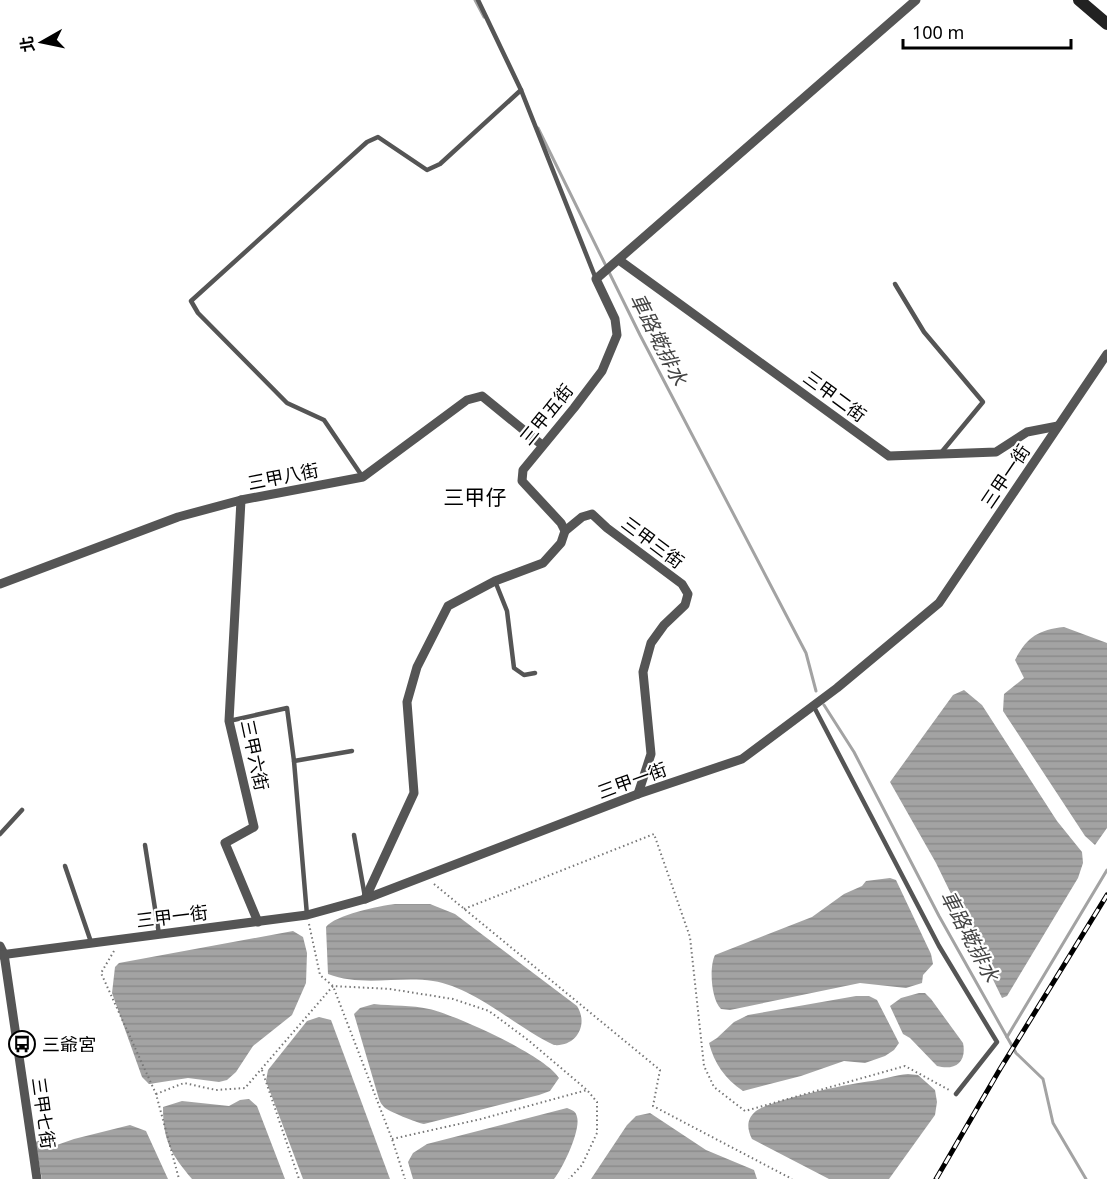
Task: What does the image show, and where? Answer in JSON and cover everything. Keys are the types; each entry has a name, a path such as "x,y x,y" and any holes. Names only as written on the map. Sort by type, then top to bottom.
{"main road":[{"path":"1079,0 1107,24"}],"street":[{"path":"596,279 916,0"},
{"name":"三甲二街","path":"619,260 889,456 996,452 1027,432 1058,426"},
{"name":"三甲五街","path":"565,531 561,523 522,481 523,470 602,371 617,335 615,319 596,279"},
{"name":"三甲一街","path":"1,952 307,915 365,899 638,794 742,759 837,688 939,603 1107,354"},
{"name":"三甲八街","path":"0,584 178,517 241,500 363,477 467,400 482,396 542,445"},
{"name":"三甲六街","path":"241,500 229,721 254,827 225,843 258,922"},
{"name":"三甲三街","path":"565,531 582,517 592,514 682,584 688,594 685,605 664,625 651,643 643,672 651,754 638,794"},
{"path":"365,899 414,793 407,702 417,667 448,606 495,581 543,562 561,543 565,531"},
{"name":"三甲七街","path":"1,952 37,1179"}],"lane":[{"path":"478,0 521,90 596,279"},
{"path":"363,477 324,420 287,402 198,313 191,301 368,142 378,137 427,170 440,164 521,90"},
{"path":"895,284 924,332 983,402 940,454"},
{"path":"495,581 507,611 514,668 524,675 535,673"},
{"path":"813,705 939,945 997,1042 956,1094"},
{"path":"229,721 287,708 294,760 307,915"},
{"path":"294,760 352,751"},
{"path":"0,834 21,810"},
{"path":"354,835 365,899"},
{"path":"145,845 159,934"},
{"path":"65,866 91,942"}],"path":[{"path":"464,909 654,834 690,937 704,1066 714,1088 745,1110 905,1066 956,1094"},
{"path":"424,877 660,1070 653,1106 792,1179"},
{"path":"307,915 320,975 333,986 392,1139 405,1179"},
{"path":"121,939 101,973 156,1094 179,1179"},
{"path":"156,1094 184,1083 216,1090 245,1088 333,986"},
{"path":"333,986 390,989 453,999 489,1011 528,1040 587,1090 597,1102 597,1133 582,1165 569,1179"},
{"path":"262,1070 299,1179"},
{"path":"392,1139 481,1119 587,1090"},
{"path":"777,1179 782,1174"}],"shaded area":[{"path":"1064,627 1107,643 1107,828 1095,845 1085,836 1003,711 1004,694 1024,678 1015,660 1024,646 1040,633"},
{"path":"964,690 982,705 1057,821 1082,852 1083,863 1078,878 1007,996 1002,998 936,863 890,782 953,695"},
{"path":"890,878 896,880 931,954 933,964 923,975 922,983 906,988 860,983 730,1010 721,1009 715,998 712,983 715,955 812,917 844,894 862,886 866,881"},
{"path":"395,904 430,904 455,914 577,1006 582,1020 574,1039 562,1045 554,1045 464,991 433,981 367,981 328,974 326,927 348,915"},
{"path":"293,931 303,937 307,953 306,983 292,1015 253,1046 236,1072 227,1080 219,1082 188,1078 149,1084 142,1077 112,993 115,967 119,963"},
{"path":"925,993 931,999 963,1043 963,1055 958,1064 949,1067 937,1066 910,1038 903,1034 890,1006 901,998"},
{"path":"856,996 869,996 877,1000 899,1043 885,1056 865,1063 844,1061 801,1076 743,1091 726,1076 714,1057 709,1043 734,1022 748,1015"},
{"path":"374,1004 422,1008 459,1019 519,1048 551,1069 559,1078 550,1091 539,1095 424,1124 403,1117 386,1109 380,1101 354,1014 360,1008"},
{"path":"319,1017 331,1020 390,1179 303,1179 266,1081 268,1070 307,1021"},
{"path":"908,1074 918,1075 935,1090 937,1102 935,1115 889,1179 829,1179 752,1139 750,1135 748,1124 750,1117 764,1107 830,1088"},
{"path":"249,1099 257,1106 285,1179 192,1179 170,1146 163,1119 163,1107 182,1101 229,1106 240,1100"},
{"path":"567,1108 574,1111 578,1123 566,1158 554,1179 413,1179 408,1162 413,1153 427,1144"},
{"path":"650,1113 706,1150 754,1170 757,1179 591,1179 627,1125 636,1116"},
{"path":"130,1125 146,1131 168,1179 42,1179 35,1142 50,1137 54,1146"}],"waterway":[{"name":"車路墘排水","path":"475,0 484,17"},
{"name":"車路墘排水","path":"538,128 640,335 806,653 816,691"},
{"name":"車路墘排水","path":"824,705 854,752 939,916 1016,1053 1043,1079 1053,1123 1086,1179"},
{"path":"1007,1037 1107,870"}],"railway":[{"path":"936,1179 1000,1069 1107,895"}],"place":[{"name":"三爺宮","path":"22,1044"}],"district":[{"name":"三甲仔","path":"475,497"}]}
